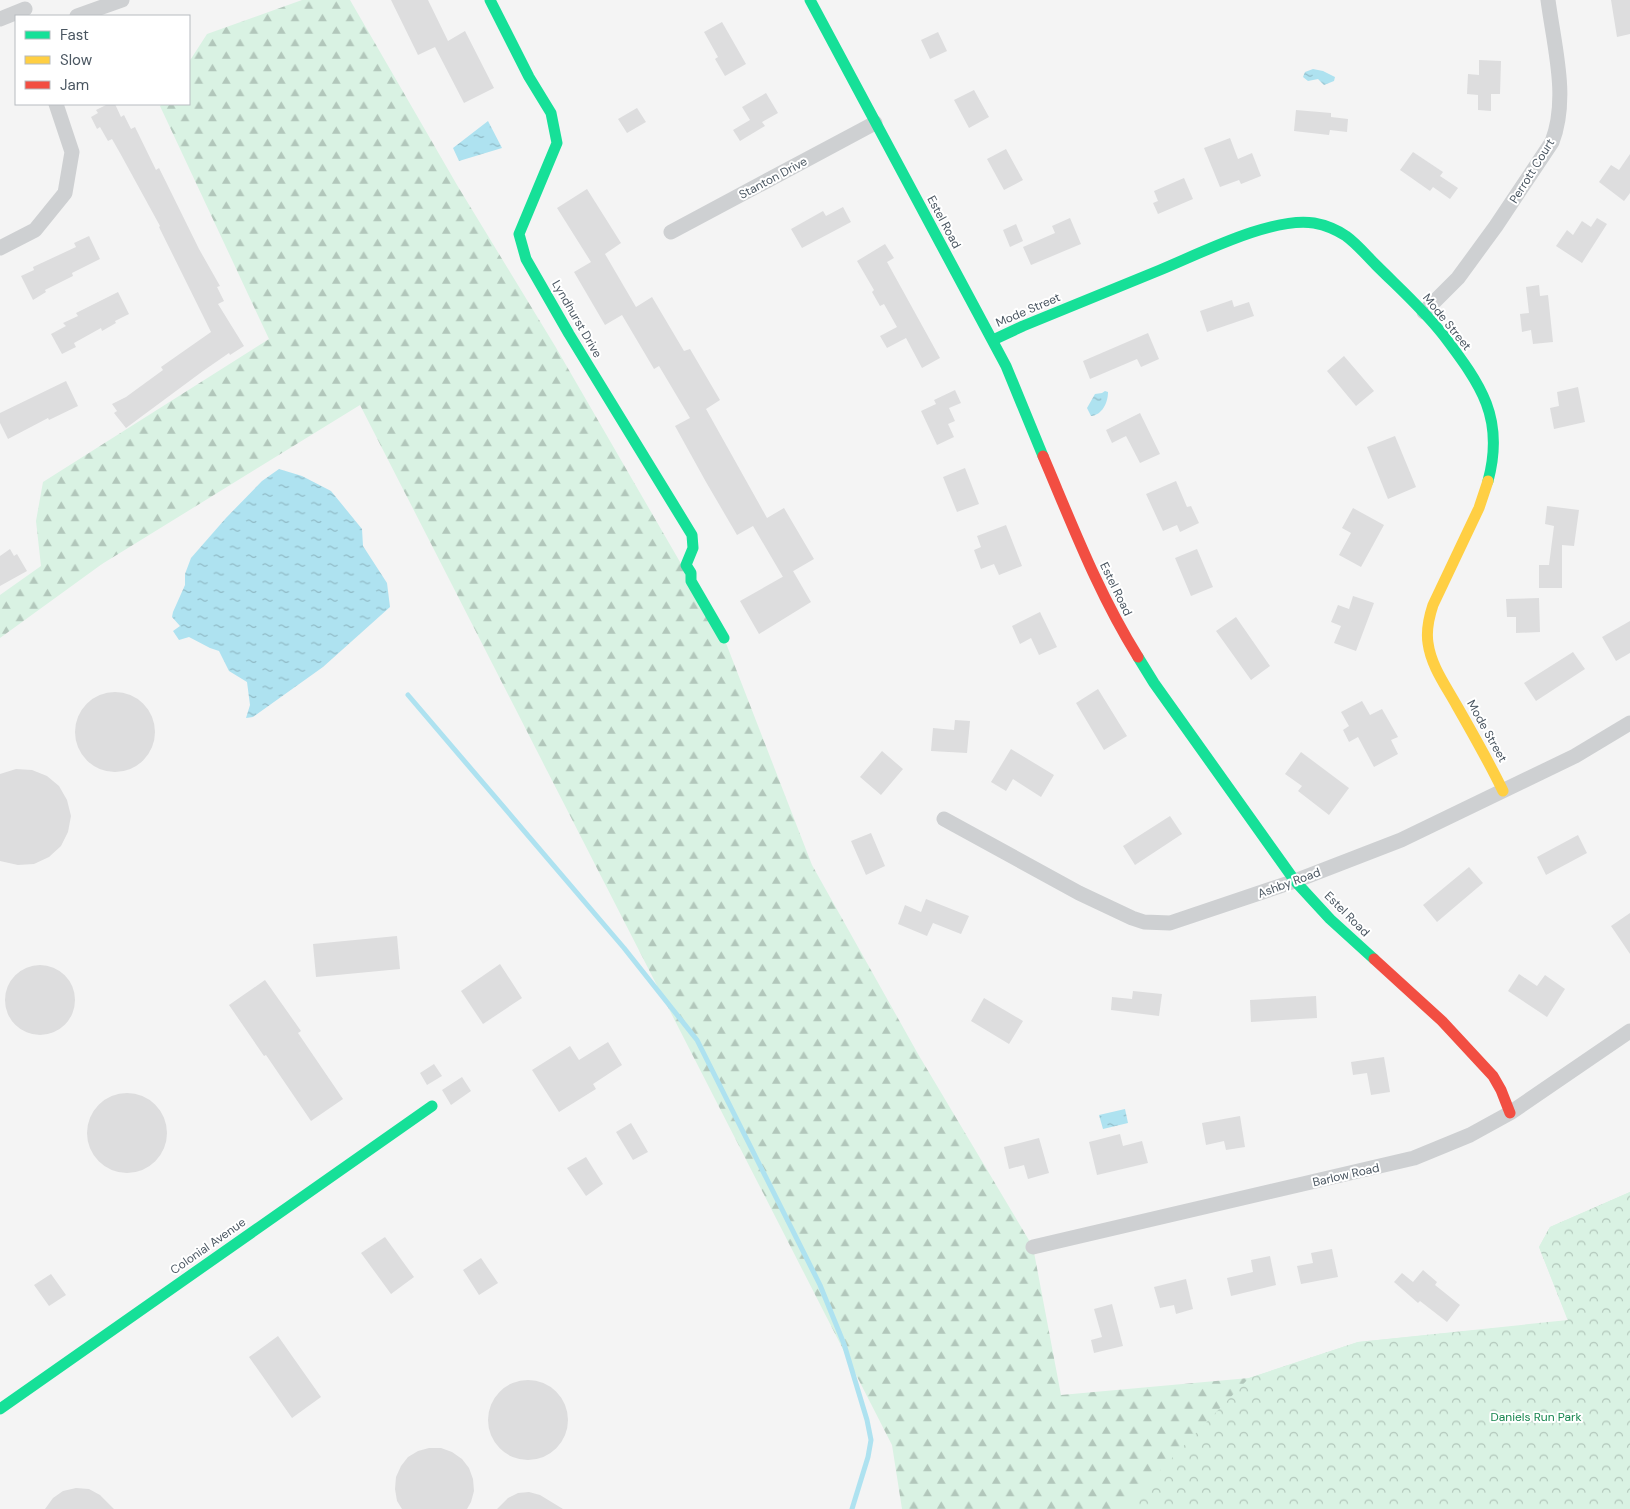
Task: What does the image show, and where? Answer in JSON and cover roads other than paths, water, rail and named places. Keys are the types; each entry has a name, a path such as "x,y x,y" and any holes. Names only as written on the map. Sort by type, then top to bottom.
{"street":[{"path":"80,15 122,0"},
{"name":"Lyndhurst Drive","path":"490,0 529,77 551,113 557,143 519,234 526,259 569,334 692,534 693,548 686,565 691,573 691,582 724,638"},
{"name":"Estel Road","path":"810,0 993,340 1006,366 1078,540 1118,625 1154,683 1295,881 1330,919 1442,1021 1470,1050 1501,1090 1510,1113"},
{"name":"Perrott Court","path":"1424,312 1458,278 1496,226 1552,142 1557,130 1561,92 1548,0"},
{"path":"0,18 25,8"},
{"path":"0,248 35,230 65,193 72,152 56,105"},
{"name":"Stanton Drive","path":"671,232 875,123"},
{"name":"Mode Street","path":"993,340 1211,249 1271,227 1292,222 1312,223 1328,227 1343,235 1424,312 1440,331 1478,384 1486,399 1494,426 1494,453 1485,492 1436,596 1429,616 1427,637 1430,654 1436,669 1490,763 1503,791"},
{"name":"Ashby Road","path":"944,819 1079,893 1132,918 1144,922 1163,923 1189,918 1295,881 1401,840 1575,756 1630,722"},
{"name":"Barlow Road","path":"1033,1247 1392,1164 1439,1149 1470,1135 1510,1113 1630,1031"},
{"name":"Colonial Avenue","path":"0,1409 432,1106"}],"water":[{"path":"1313,69 1323,71 1335,77 1334,81 1324,85 1318,79 1308,81 1303,77 1305,72"},
{"path":"488,121 502,148 459,161 453,148"},
{"path":"1108,392 1108,396 1104,408 1091,416 1087,408 1095,394"},
{"path":"279,469 302,476 331,491 362,529 363,546 387,583 390,607 323,667 253,717 246,718 250,705 247,682 229,671 219,651 189,637 179,640 173,631 180,626 172,617 185,585 185,574 191,558 262,481"},
{"path":"1125,1109 1128,1123 1103,1129 1099,1115"}],"waterway":[{"path":"408,695 624,948 697,1040 820,1285 844,1344 867,1420 871,1440 868,1457 852,1509"}],"park label":[{"name":"Daniels Run Park","path":"1536,1417"}]}
